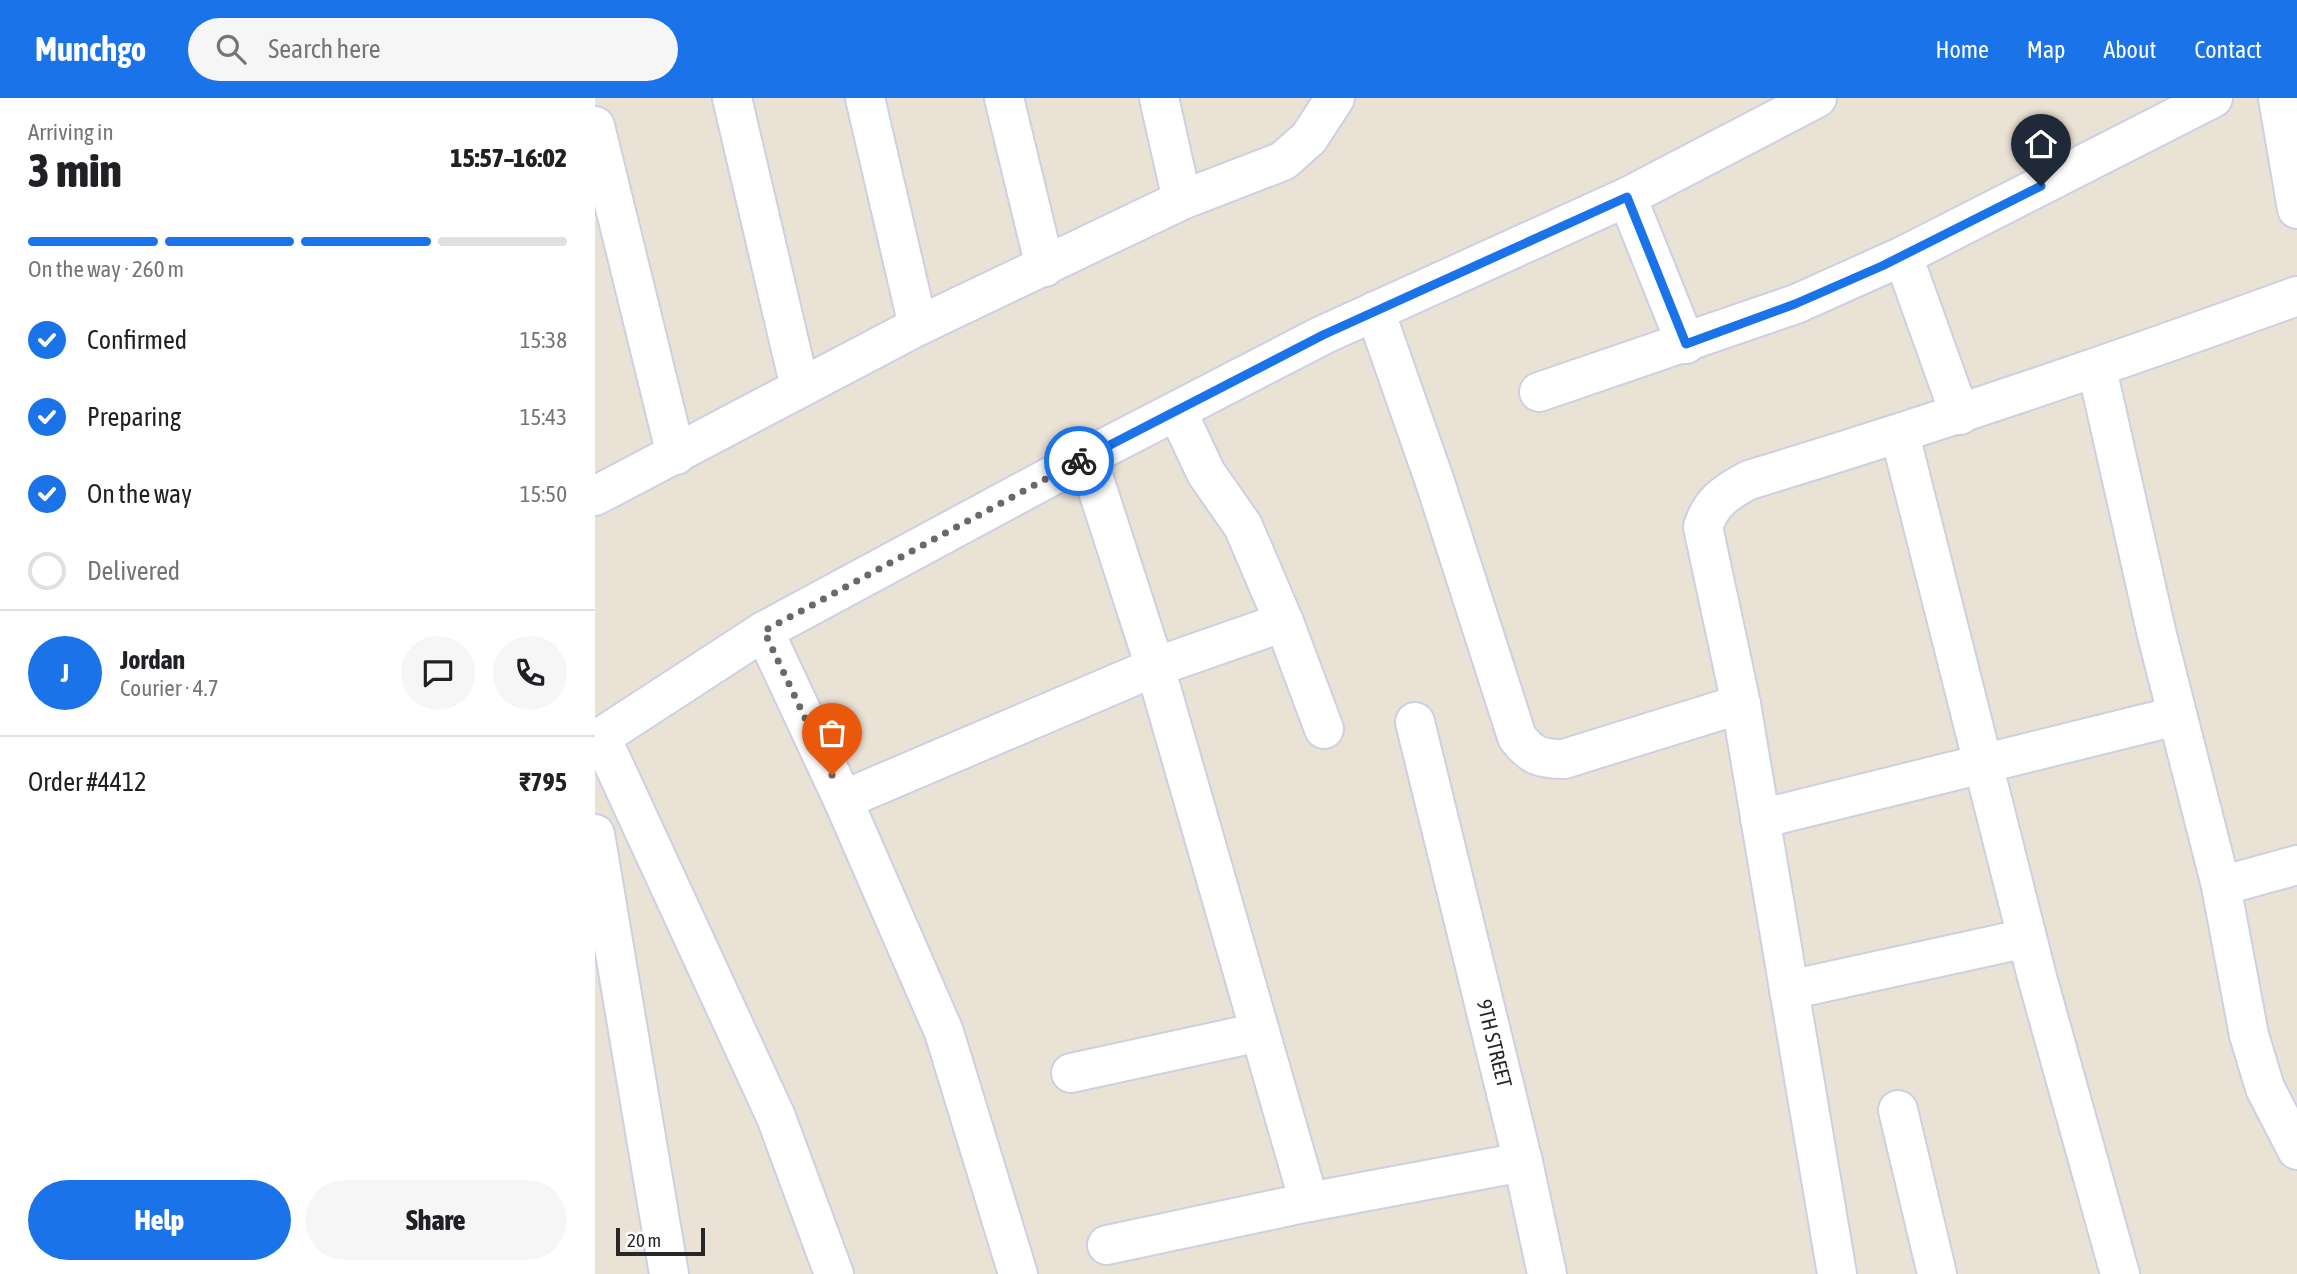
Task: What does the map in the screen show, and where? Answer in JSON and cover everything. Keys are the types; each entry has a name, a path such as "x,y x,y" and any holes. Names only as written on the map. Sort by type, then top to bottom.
{"street":[{"path":"732,98 800,388"},
{"path":"865,98 918,326"},
{"path":"1004,98 1045,267"},
{"path":"1159,98 1182,200"},
{"path":"1299,98 1309,138"},
{"path":"595,496 918,326 1182,200 1283,161 1309,138 1335,98"},
{"path":"834,1274 776,1117 598,739 764,631 1087,457 1375,311 1627,197 1817,98"},
{"path":"1539,391 1686,344 1795,304 1903,256 2213,98"},
{"path":"2278,98 2297,209"},
{"path":"595,126 676,455"},
{"path":"1627,197 1686,344"},
{"path":"1903,256 1960,415"},
{"path":"1837,1274 1741,704 1703,527 1709,507 1730,490 1749,480 1900,435 2097,369 2297,296"},
{"path":"1375,311 1435,482 1517,737 1529,753 1545,759 1564,759 1741,704"},
{"path":"2097,369 2176,716 2221,886 2249,1035 2265,1088 2297,1150"},
{"path":"1177,411 1206,473 1243,526 1284,622 1324,729"},
{"path":"1900,435 2027,938 2120,1274"},
{"path":"1087,457 1155,667 1308,1202"},
{"path":"843,800 1155,667 1284,622"},
{"path":"764,631 843,800 944,1032 1018,1274"},
{"path":"1760,819 2176,716"},
{"name":"9TH STREET","path":"1415,722 1435,814 1523,1162 1547,1274"},
{"path":"595,834 606,981 669,1274"},
{"path":"2221,886 2297,865"},
{"path":"1789,990 2027,938"},
{"path":"1070,1073 1260,1032"},
{"path":"1898,1110 1937,1274"},
{"path":"1107,1245 1308,1202 1523,1162"}],"way so far":[{"path":"832,775 764,631 1079,461"}],"route":[{"path":"1079,461 1323,335 1627,197 1686,344 1795,304 1882,266 2041,186"}]}
